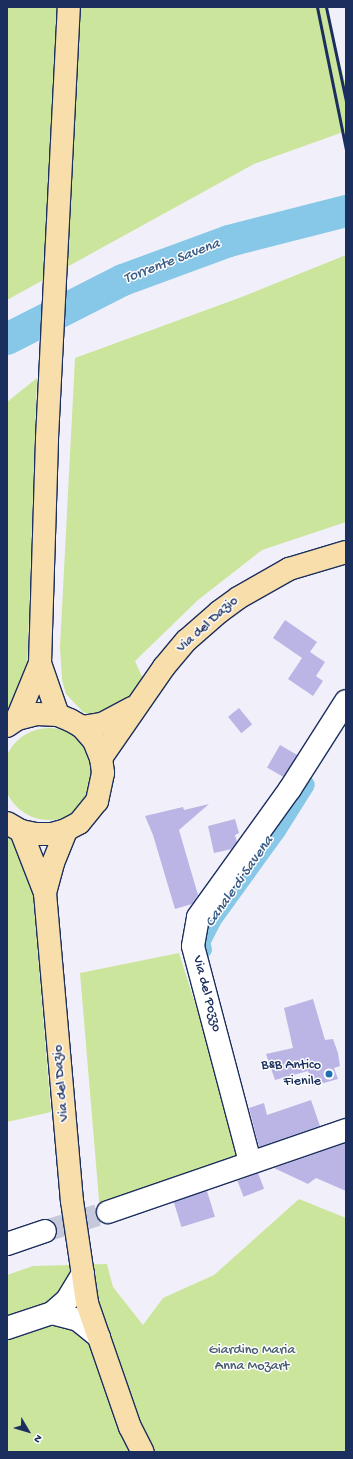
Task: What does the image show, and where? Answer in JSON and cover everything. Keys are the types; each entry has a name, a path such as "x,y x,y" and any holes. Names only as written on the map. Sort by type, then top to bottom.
{"main road":[{"path":"58,715 40,663 47,438 69,14"},
{"name":"Via del Dazio","path":"101,758 135,706 187,640 238,598 290,569 346,552"},
{"path":"12,723 40,663"},
{"name":"Via del Dazio","path":"82,727 102,724 135,706"},
{"name":"Via del Dazio","path":"12,723 37,714 58,715 82,727 94,741 101,758 103,780 97,801 79,823 66,830 44,834 14,827"},
{"name":"Via del Dazio","path":"14,827 45,893"},
{"name":"Via del Dazio","path":"66,830 53,863 45,893 72,1201 88,1302 130,1427 143,1452"}],"street":[{"name":"Via del Pozzo","path":"250,1162 193,946 198,917 290,789 346,701"},
{"path":"108,1212 346,1130"},
{"path":"7,1244 45,1231"},
{"path":"7,1328 52,1313 67,1300 83,1273"},
{"path":"52,1313 78,1320 99,1337"}],"green space":[{"path":"7,7 326,7 346,86 346,131 254,164 7,300"},
{"path":"346,255 346,522 262,550 198,600 135,661 144,681 118,711 95,717 83,712 66,694 62,680 60,647 75,358 239,298"},
{"path":"37,378 27,673 7,716 7,402"},
{"path":"49,728 58,729 75,736 87,748 94,765 94,783 87,800 75,812 58,819 49,820 40,819 23,812 11,800 4,783 3,774 4,765 11,748 23,736 40,729"},
{"path":"7,836 16,843 31,871 51,1112 7,1122"},
{"path":"179,953 245,1161 100,1212 80,973"},
{"name":"Giardino Maria Anna Mozart","path":"299,1199 346,1218 346,1452 7,1452 7,1275 33,1266 107,1264 113,1287 143,1325 163,1298 214,1275"}],"building":[{"path":"285,620 317,642 310,652 325,662 316,676 323,681 313,696 288,679 302,658 273,638"},
{"path":"239,708 252,724 241,733 228,717"},
{"path":"280,745 297,755 284,778 267,768"},
{"path":"209,804 179,830 198,895 192,904 175,909 153,835 145,816 183,807 184,810"},
{"path":"235,819 239,833 235,835 237,842 232,849 214,853 208,826"},
{"path":"313,999 325,1040 333,1039 338,1053 340,1066 334,1068 338,1079 313,1086 308,1071 275,1080 266,1054 293,1048 284,1008"},
{"path":"311,1100 320,1126 259,1147 249,1108 264,1103 267,1115"},
{"path":"346,1143 346,1191 316,1178 308,1184 274,1168"},
{"path":"258,1173 264,1189 244,1197 237,1181"},
{"path":"207,1191 215,1217 181,1227 174,1201"}],"waterway":[{"name":"Torrente Savena","path":"7,339 123,280 229,241 346,211"},
{"name":"Canale di Savena","path":"202,949 200,942 211,920 276,830 305,784"}],"tunnel":[{"path":"45,1231 108,1212"}],"railway":[{"path":"317,7 346,149"},
{"path":"326,7 346,101"}],"place":[{"name":"B&B Antico Fienile","path":"329,1074"}]}
